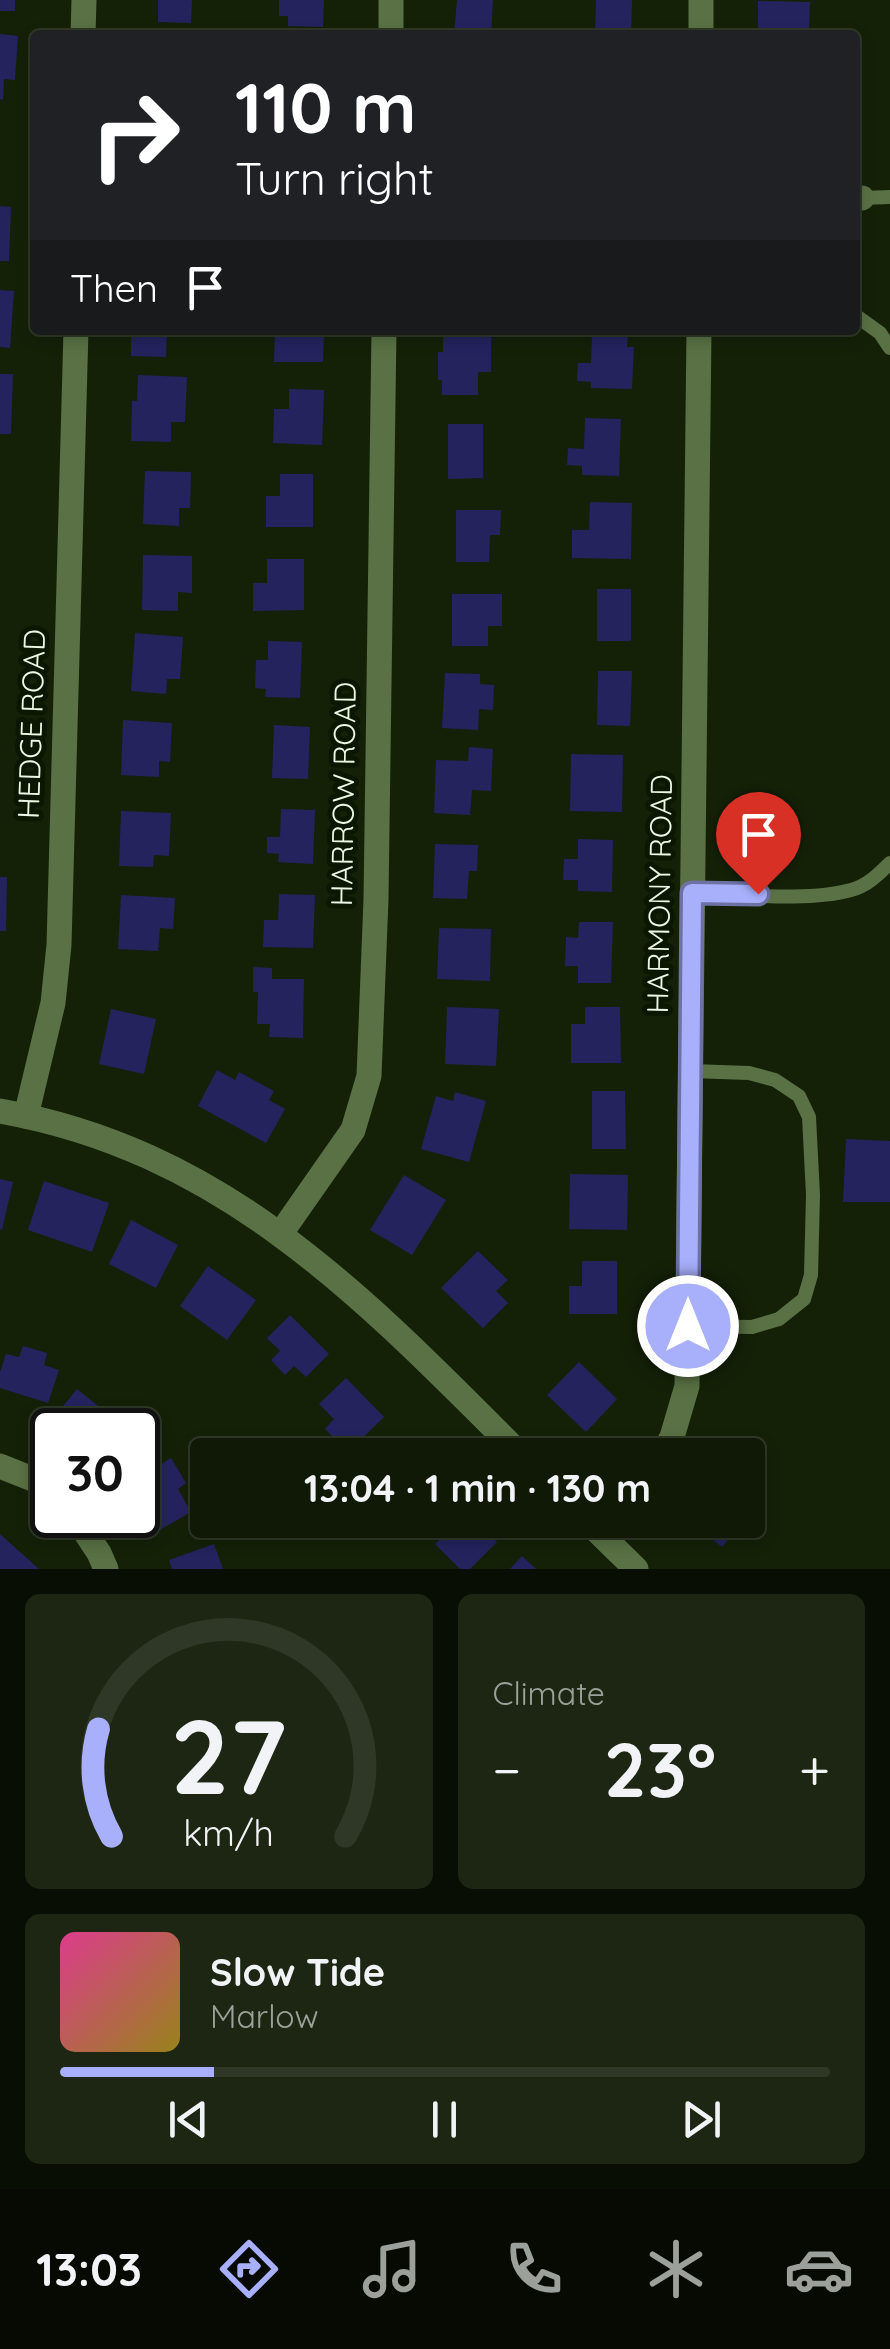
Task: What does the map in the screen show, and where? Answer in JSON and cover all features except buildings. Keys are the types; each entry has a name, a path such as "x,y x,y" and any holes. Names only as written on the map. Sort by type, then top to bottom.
{"street":[{"path":"83,30 84,0"},
{"path":"390,30 391,0"},
{"path":"701,0 701,30"},
{"name":"HEDGE ROAD","path":"26,1116 53,1003 58,944 76,335"},
{"name":"HARROW ROAD","path":"281,1233 353,1130 369,1076 376,899 384,335"},
{"name":"HARMONY ROAD","path":"671,1438 687,1386 699,335"},
{"path":"0,1111 126,1145 206,1185 281,1233 385,1319 504,1438"},
{"path":"0,1466 30,1478"},
{"path":"91,1538 106,1569"},
{"path":"611,1538 636,1569"}],"lane":[{"path":"860,198 890,197"},
{"path":"860,319 880,334 890,348"},
{"path":"692,893 854,890 890,863"},
{"path":"688,1326 752,1327 793,1310 804,1299 812,1276 809,1116 799,1096 775,1080 749,1073 691,1071"}],"route":[{"path":"688,1326 692,893 758,894"}]}
